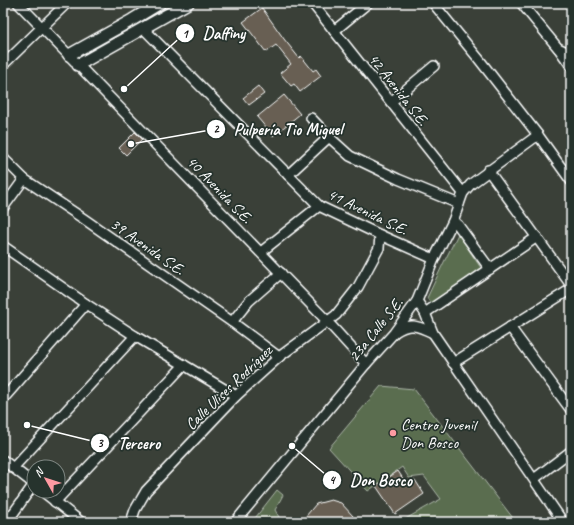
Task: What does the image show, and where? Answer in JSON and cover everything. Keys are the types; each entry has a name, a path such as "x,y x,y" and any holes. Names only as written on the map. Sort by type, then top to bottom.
{"street":[{"name":"40 Avenida S.E.","path":"18,3 327,320 366,364"},
{"path":"3,65 66,3"},
{"path":"78,64 186,3"},
{"name":"42 Avenida S.E.","path":"312,3 463,193"},
{"path":"334,31 368,3"},
{"path":"433,3 538,134 571,181"},
{"path":"521,3 571,66"},
{"path":"69,55 158,4"},
{"name":"41 Avenida S.E.","path":"143,28 319,206 434,259"},
{"path":"558,48 571,54"},
{"path":"391,102 434,66"},
{"path":"311,118 329,138 350,156 398,179 459,204"},
{"name":"23a Calle S.E.","path":"235,522 366,364 394,333 417,301 434,259 453,221 463,193 471,184 488,170 538,134"},
{"path":"288,175 329,138"},
{"name":"39 Avenida S.E.","path":"3,158 24,179 232,322 279,357"},
{"path":"488,170 571,285"},
{"path":"3,208 24,179"},
{"path":"261,252 319,206"},
{"path":"453,221 458,225 490,269"},
{"name":"Calle Ulises Rodríguez","path":"131,522 135,510 146,491 236,396 279,357 327,320 336,315 358,287 379,248 380,235"},
{"path":"425,313 537,237"},
{"path":"3,246 135,336 236,396"},
{"path":"232,322 249,301 281,273"},
{"path":"453,363 571,289"},
{"path":"417,301 425,313 433,333 563,522"},
{"path":"3,399 86,304"},
{"path":"394,333 402,328 410,326 419,327 433,333"},
{"path":"510,327 571,410"},
{"path":"13,468 135,336"},
{"path":"55,502 184,365"},
{"path":"534,479 571,451"},
{"path":"3,460 26,478"},
{"path":"7,522 26,495"},
{"path":"51,499 79,521"}],"green space":[{"path":"458,234 481,268 431,304 427,298"},
{"path":"381,386 414,389 516,522 400,522 441,499 424,476 409,478 402,467 368,491 329,448"},
{"path":"277,490 283,495 275,510 279,517 279,522 252,522"}],"building":[{"path":"262,8 299,58 301,56 313,71 316,69 321,76 300,92 294,84 291,86 280,73 291,64 276,45 266,52 243,22"},
{"path":"258,86 264,94 249,105 243,98"},
{"path":"284,95 300,114 273,136 257,117"},
{"path":"135,132 142,139 126,155 119,148"},
{"path":"398,471 407,485 415,480 424,494 395,514 376,486"},
{"path":"331,500 341,503 353,516 353,522 306,522 306,516 316,504"}],"place":[{"name":"Daffiny","path":"124,89"},
{"name":"Pulpería Tio Miguel","path":"131,144"},
{"name":"Tercero","path":"27,425"},
{"name":"Centro Juvenil Don Bosco","path":"393,433"},
{"name":"Don Bosco","path":"292,446"}]}
